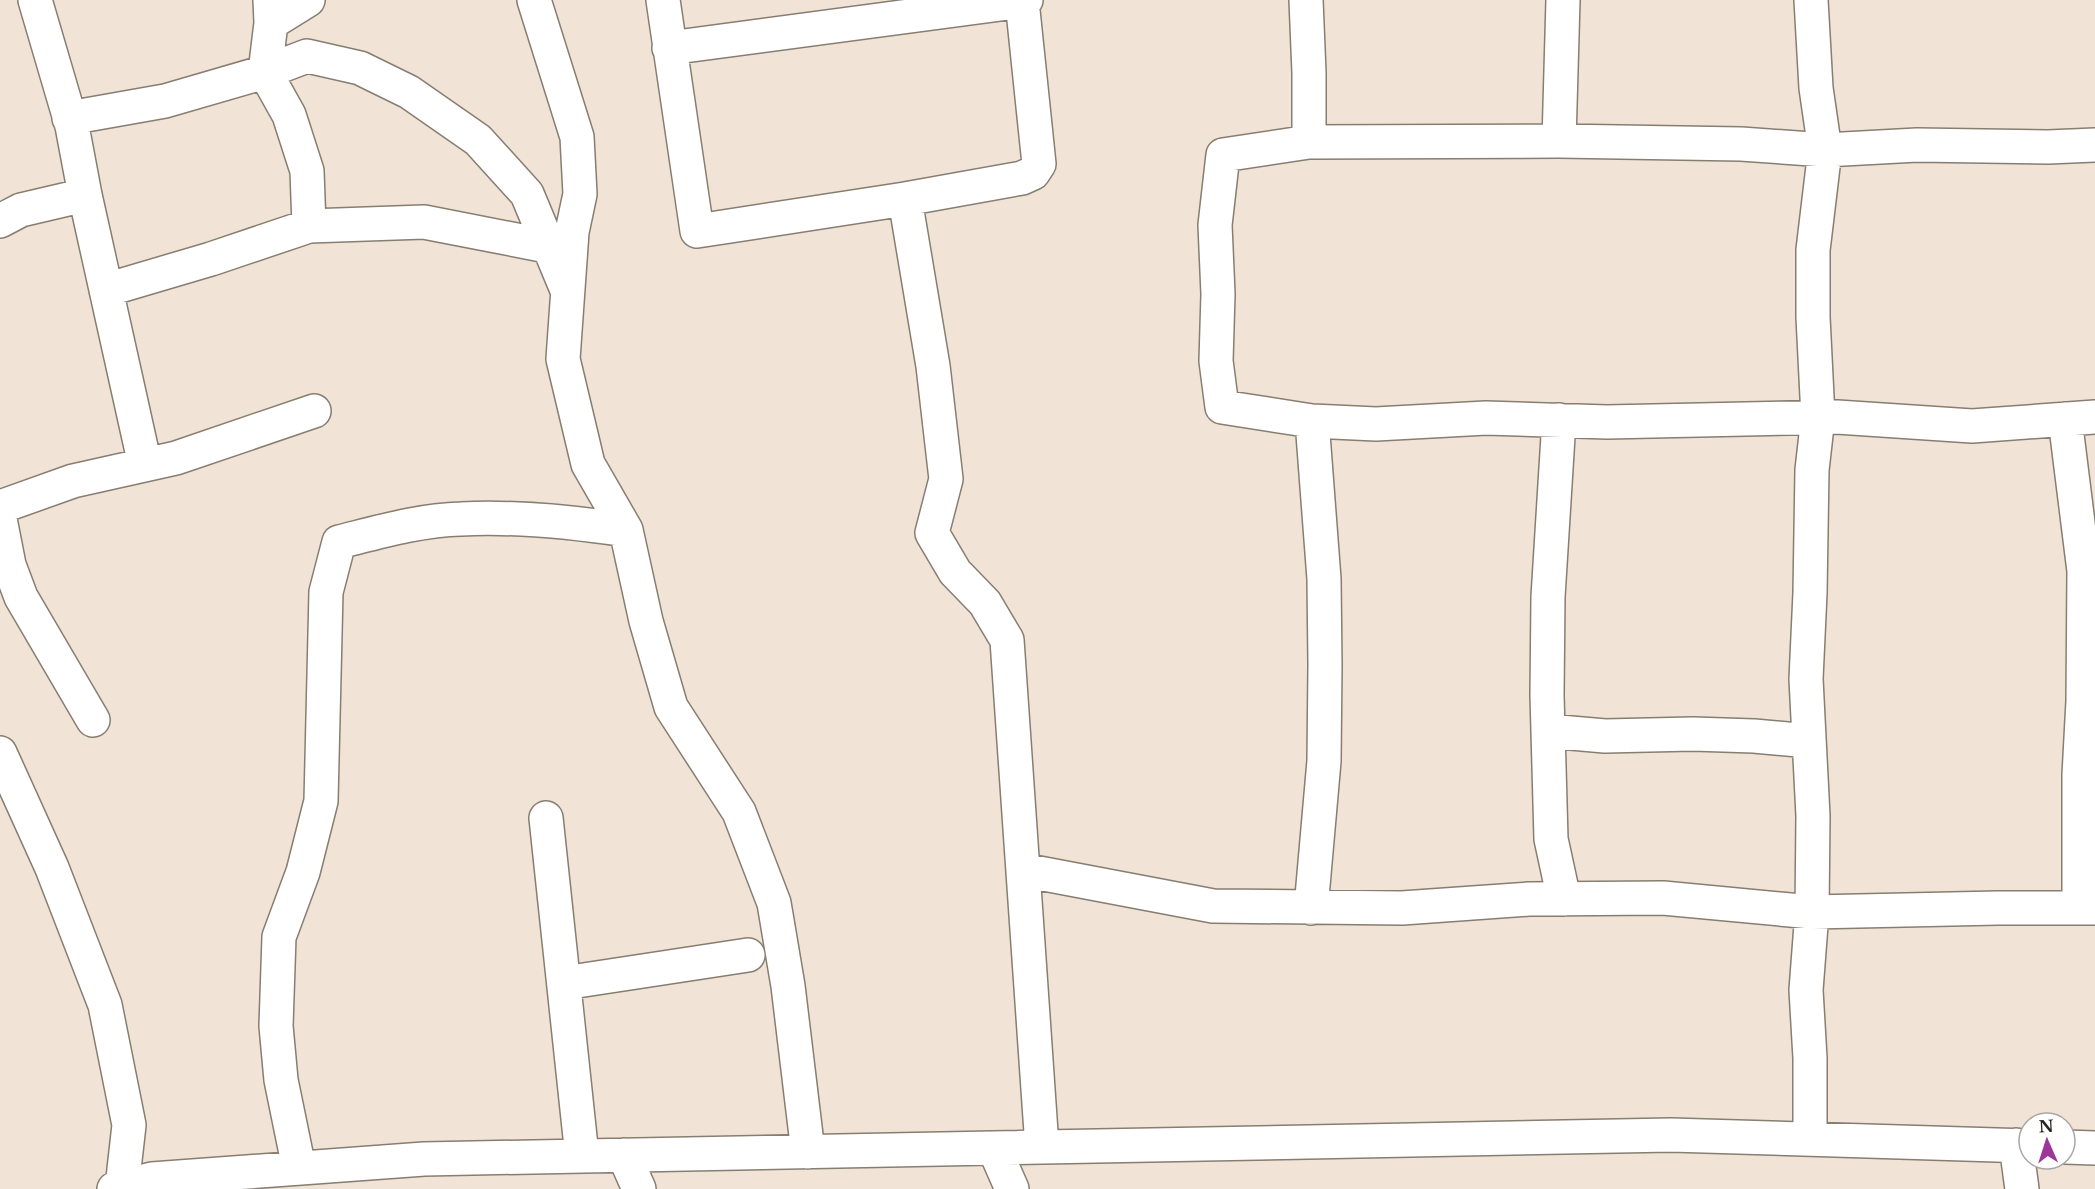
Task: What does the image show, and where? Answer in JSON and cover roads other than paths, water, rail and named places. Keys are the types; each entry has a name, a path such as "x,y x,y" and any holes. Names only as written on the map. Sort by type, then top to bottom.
{"street":[{"path":"34,0 69,118 145,465"},
{"path":"308,0 270,11 265,72 289,115 307,171 309,226"},
{"path":"534,0 576,137 579,194 572,232 563,359 588,464 626,530 644,610 671,706 739,812 774,903 790,997 808,1152"},
{"path":"663,0 669,48 697,231 905,199 1022,178 1033,173 1040,164 1024,1 669,48"},
{"path":"1306,0 1309,142"},
{"path":"1559,141 1563,0"},
{"path":"1810,1139 1810,1058 1806,990 1812,912 1813,816 1806,679 1812,470 1818,417 1813,317 1813,250 1825,150 1816,88 1811,0"},
{"path":"69,118 165,101 265,72 306,56 360,68 409,92 478,140 527,194 568,293"},
{"path":"1023,870 1213,906 1402,908 1529,899 1663,898 1812,912 2087,908 2079,775 2083,701 2084,571 2080,418 1972,426 1837,417 1607,422 1486,418 1376,424 1312,421 1222,407 1216,361 1218,294 1215,225 1222,155 1309,142 1559,141 1741,144 1825,150 1917,145 2048,147 2095,144"},
{"path":"0,221 21,210 85,195"},
{"path":"905,199 933,366 946,479 932,533 955,572 985,603 1007,640 1042,1147"},
{"path":"106,291 212,259 309,226 424,222 547,246"},
{"path":"0,507 73,481 176,458 314,411"},
{"path":"1559,420 1548,597 1548,731 1551,839 1563,899"},
{"path":"1311,908 1324,761 1325,665 1324,579 1312,421"},
{"path":"0,519 9,564 21,597 93,720"},
{"path":"299,1168 281,1080 276,1026 279,937 303,872 321,801 326,592 339,542 403,526 460,519 570,522 626,530"},
{"path":"1548,731 1605,736 1734,735 1809,741"},
{"path":"0,753 51,868 105,1005 129,1125 136,1186 299,1168 424,1159 1671,1135 2017,1146"},
{"path":"546,818 582,1156"},
{"path":"564,983 748,955"},
{"path":"2077,1147 2095,1148"},
{"path":"994,1148 1012,1189"},
{"path":"624,1155 639,1189"},
{"path":"2022,1171 2022,1189"}]}
